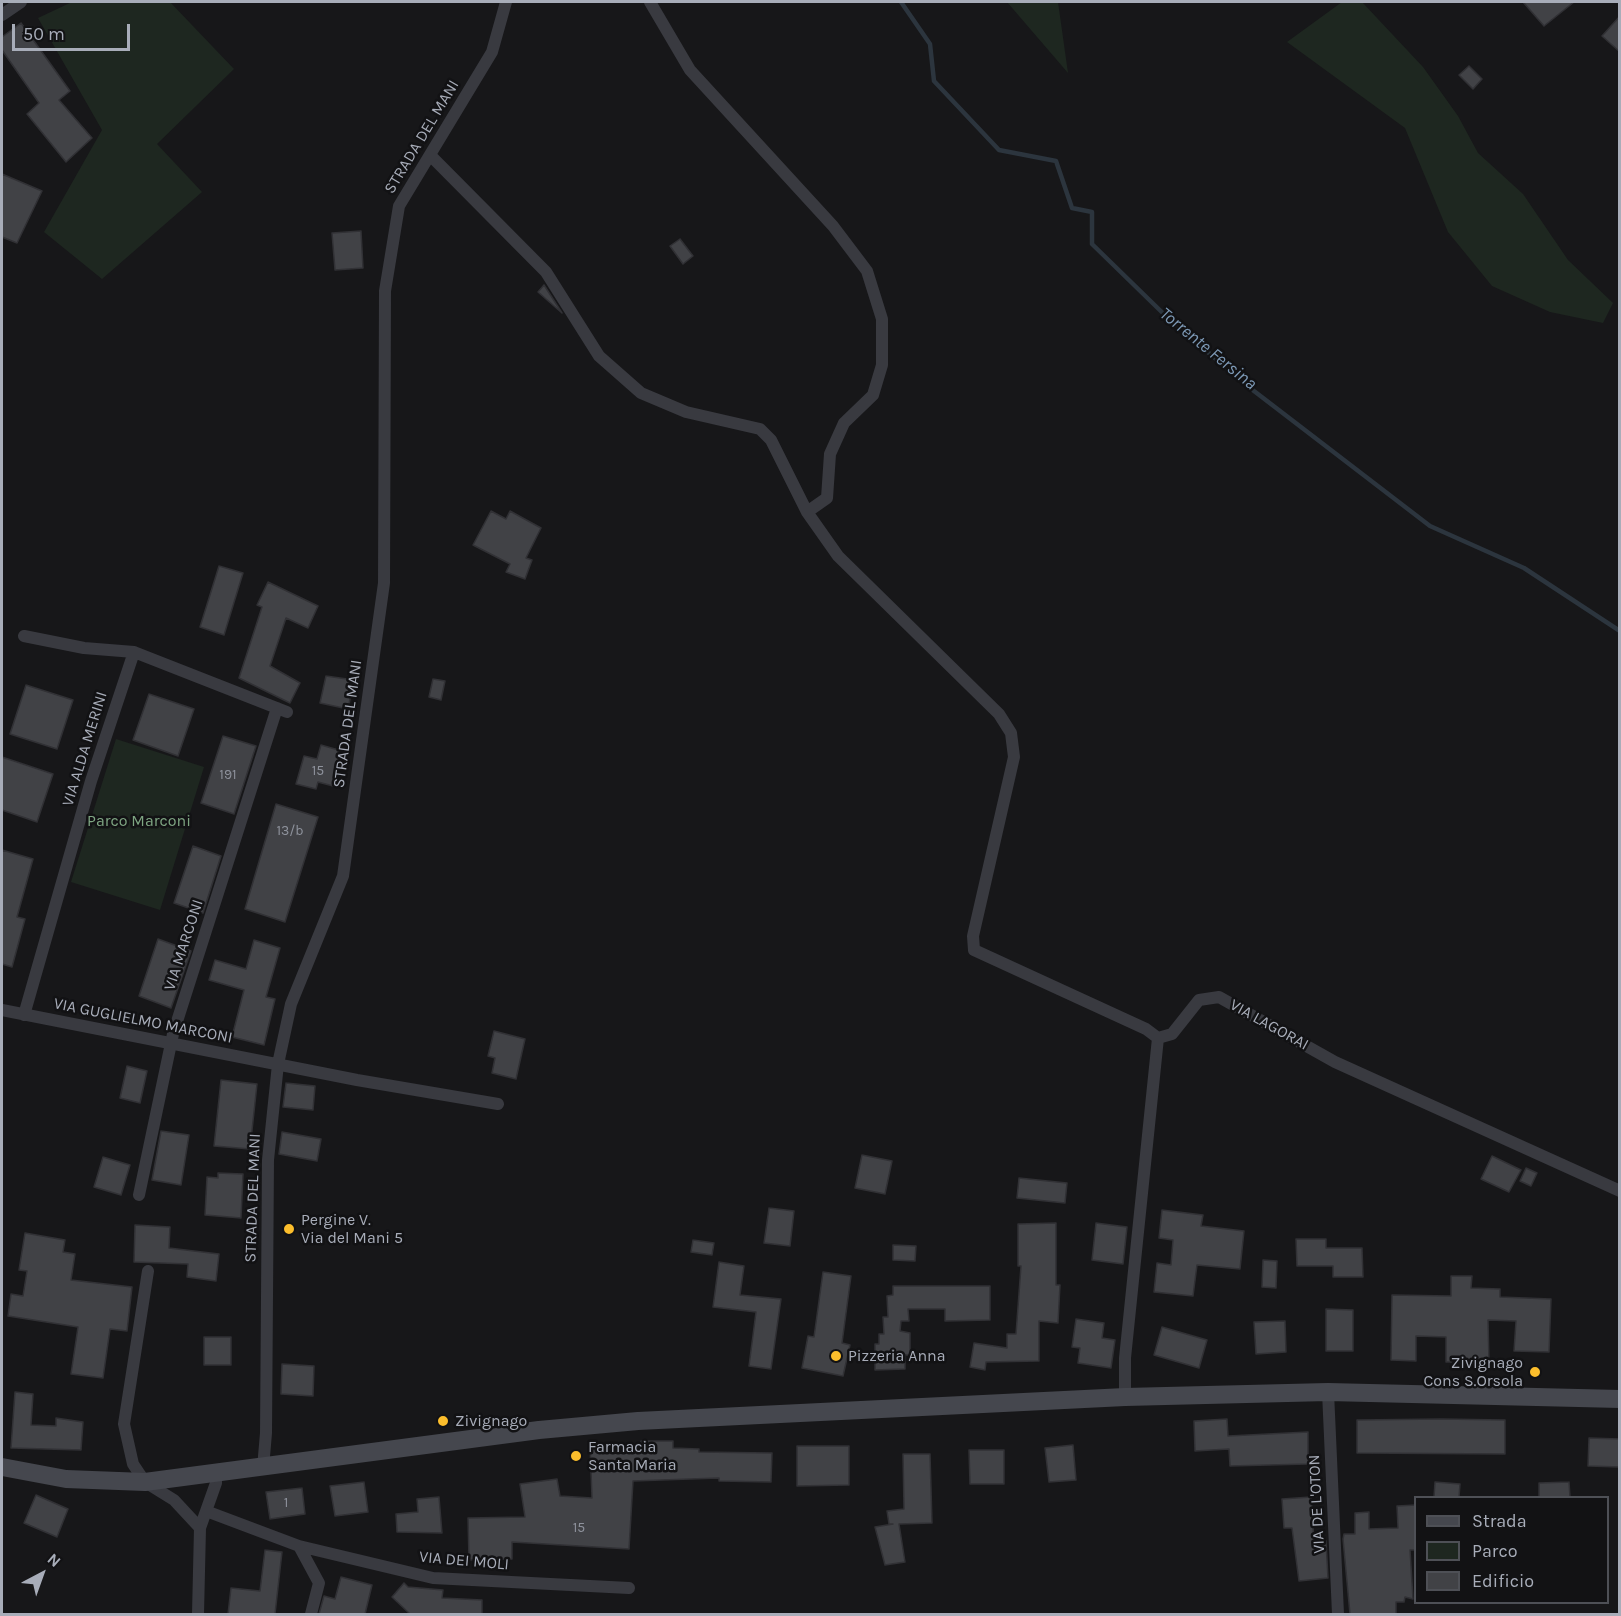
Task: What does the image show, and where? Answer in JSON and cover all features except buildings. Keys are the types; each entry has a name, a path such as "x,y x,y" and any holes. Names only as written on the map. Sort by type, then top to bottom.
{"main road":[{"path":"2,1467 66,1479 145,1482 539,1430 627,1422 1125,1396 1328,1392 1620,1399"}],"street":[{"path":"2,15 21,2"},
{"name":"STRADA DEL MANI","path":"263,1468 266,1433 267,1160 278,1065 291,1004 343,876 349,844 384,583 385,291 399,206 492,52 506,2"},
{"path":"650,2 690,70 833,226 867,271 882,319 882,365 873,395 844,423 830,454 826,498 807,512"},
{"path":"430,155 546,272 599,356 641,393 687,412 760,429 771,440 807,512 838,556 999,714 1011,733 1014,757 973,936 974,950 1146,1029 1158,1038 1125,1358 1125,1396"},
{"path":"24,636 84,648 134,652"},
{"name":"VIA MARCONI","path":"134,652 282,710 171,1043 139,1195"},
{"name":"VIA ALDA MERINI","path":"24,1015 91,781 134,652"},
{"name":"VIA LAGORAI","path":"1158,1038 1172,1034 1199,1000 1219,997 1335,1062 1620,1191"},
{"name":"VIA GUGLIELMO MARCONI","path":"2,1010 278,1065 498,1104"},
{"path":"148,1271 124,1424 133,1464 145,1482 174,1500 200,1528"},
{"name":"VIA DE L'OTON","path":"1328,1392 1338,1614"},
{"path":"198,1614 200,1528 216,1483 216,1474"},
{"name":"VIA DEI MOLI","path":"206,1511 299,1546 433,1578 629,1588"},
{"path":"299,1546 319,1583 311,1614"}],"green space":[{"path":"72,2 170,2 234,69 157,144 202,192 102,279 44,232 102,130 38,18"},
{"path":"1007,2 1058,2 1068,73"},
{"path":"1342,2 1362,2 1423,67 1458,116 1478,153 1523,194 1568,260 1613,303 1603,323 1550,312 1492,286 1448,232 1405,128 1287,42"},
{"name":"Parco Marconi","path":"116,739 204,767 160,910 71,882"}],"waterway":[{"name":"Torrente Fersina","path":"901,2 930,44 934,81 999,150 1056,161 1072,208 1092,212 1092,244 1172,322 1254,391 1430,526 1524,568 1620,631"}],"place":[{"name":"Pergine V. Via del Mani 5","path":"289,1229"},
{"name":"Pizzeria Anna","path":"836,1356"},
{"name":"Zivignago Cons S.Orsola","path":"1535,1372"},
{"name":"Zivignago","path":"443,1421"},
{"name":"Farmacia Santa Maria","path":"576,1456"}]}
